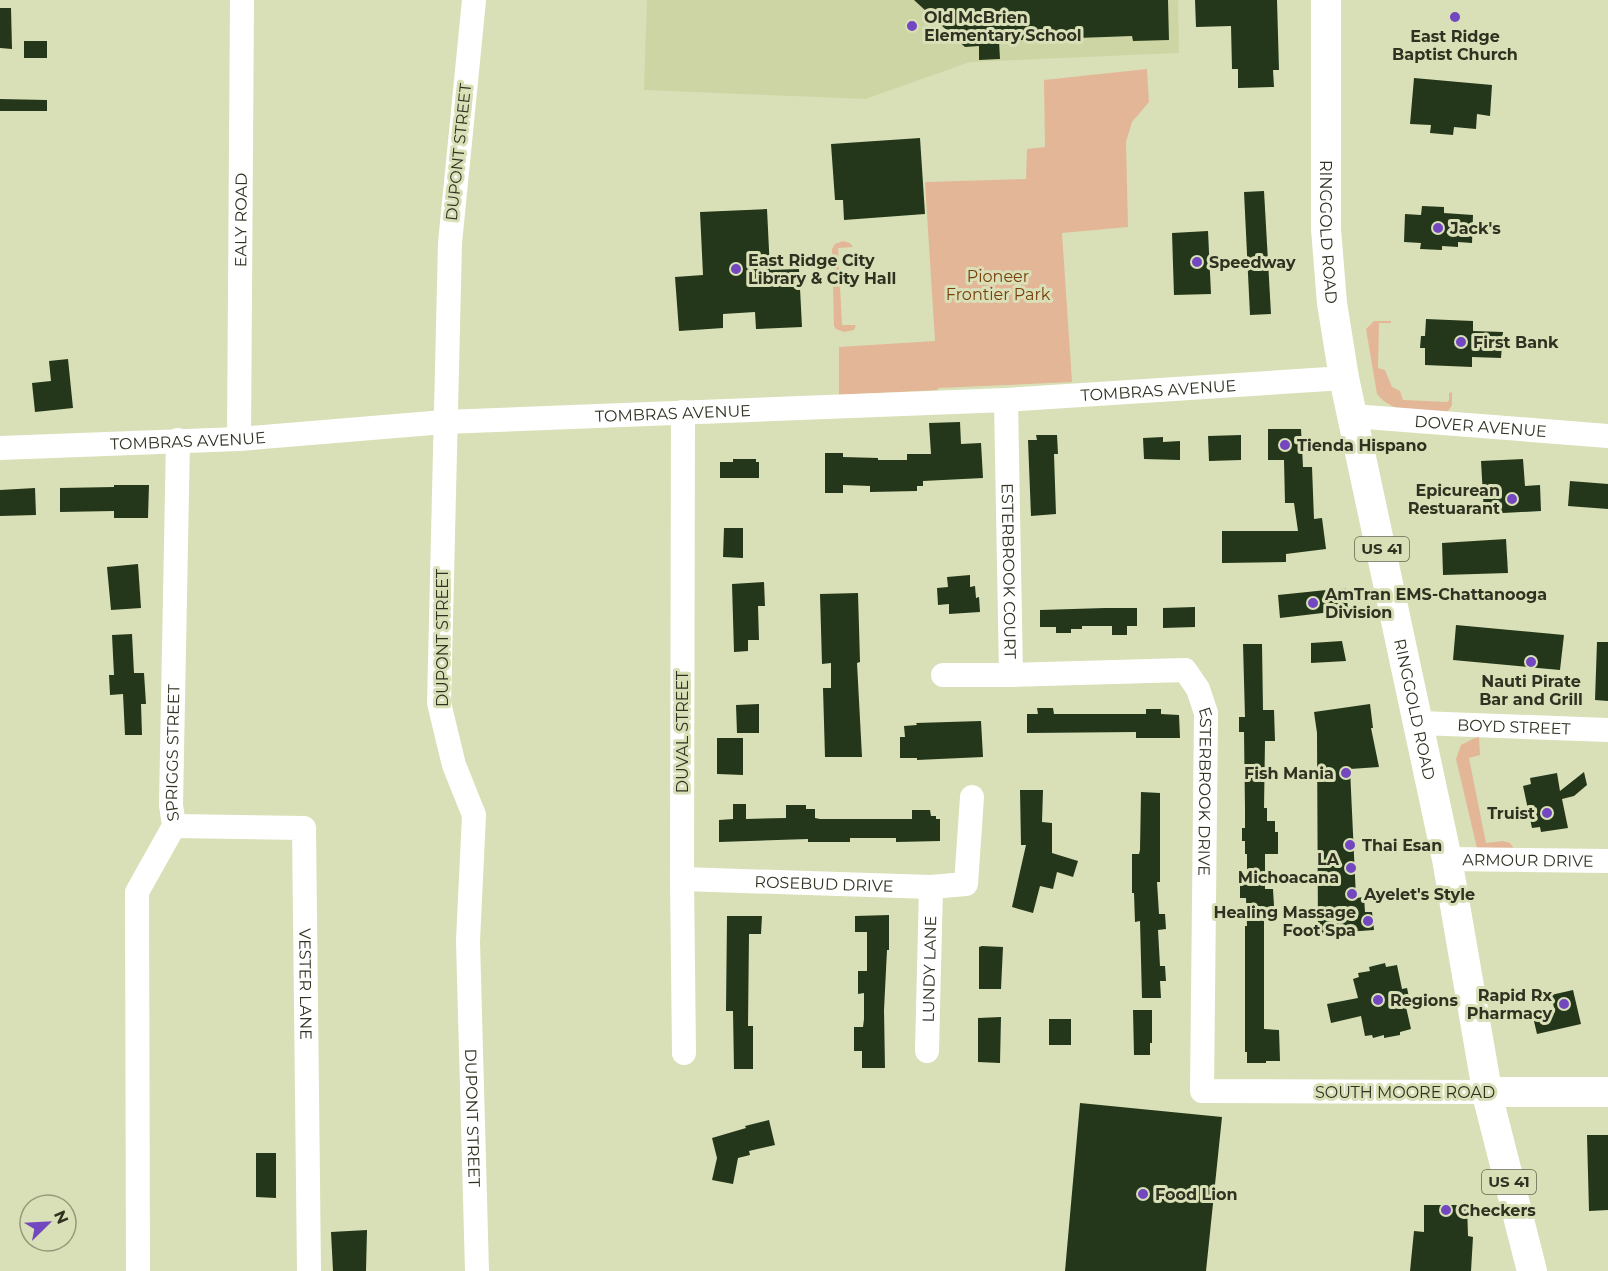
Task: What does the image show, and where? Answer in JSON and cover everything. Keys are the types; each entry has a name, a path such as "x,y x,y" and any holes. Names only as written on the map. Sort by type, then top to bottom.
{"main road":[{"name":"RINGGOLD ROAD","path":"1326,0 1326,229 1332,303 1344,378 1448,859 1487,1092 1532,1271"},
{"name":"SOUTH MOORE ROAD","path":"1487,1092 1608,1092"}],"street":[{"name":"EALY ROAD","path":"238,439 242,0"},
{"name":"DUPONT STREET","path":"474,0 450,243 439,703 454,765 474,815 468,941 477,1271"},
{"name":"TOMBRAS AVENUE","path":"0,448 238,439 444,422 1006,400 1344,378"},
{"name":"ESTERBROOK COURT","path":"943,675 1011,675 1006,400"},
{"name":"DUVAL STREET","path":"683,412 681,879 684,1053"},
{"name":"DOVER AVENUE","path":"1353,416 1608,436"},
{"name":"SPRIGGS STREET","path":"138,1271 137,892 174,826 171,805 178,440"},
{"name":"ESTERBROOK DRIVE","path":"1011,675 1185,670 1198,689 1206,713 1202,1091"},
{"name":"BOYD STREET","path":"1420,723 1608,730"},
{"name":"ROSEBUD DRIVE","path":"681,879 931,886 966,884 972,797"},
{"name":"VESTER LANE","path":"174,826 304,828 309,1271"},
{"name":"ARMOUR DRIVE","path":"1448,859 1608,861"},
{"name":"LUNDY LANE","path":"927,1052 931,886"},
{"name":"SOUTH MOORE ROAD","path":"1202,1091 1487,1092"}],"shaded area":[{"name":"Old McBrien Elementary School","path":"647,0 1178,0 1179,53 970,62 865,99 644,90"}],"green space":[{"name":"Pioneer Frontier Park","path":"1147,69 1149,102 1132,122 1126,142 1128,227 1062,233 1072,382 839,395 839,347 935,341 925,182 1026,179 1027,149 1045,147 1044,80"},
{"path":"843,241 850,243 853,247 838,248 842,325 856,325 854,330 844,332 834,326 832,249 835,244"},
{"path":"1374,321 1391,321 1391,323 1379,323 1378,368 1385,370 1392,387 1400,391 1403,400 1447,402 1449,393 1452,392 1452,405 1445,416 1399,409 1377,394 1366,329"},
{"path":"1479,736 1480,755 1469,758 1486,843 1503,841 1510,843 1514,849 1477,848 1456,759 1461,745"}],"building":[{"path":"914,0 1168,0 1169,40 1133,41 1132,36 999,41 1000,59 979,60 979,46 965,47"},
{"path":"1195,0 1277,0 1279,70 1273,70 1274,87 1238,88 1238,69 1232,69 1231,26 1196,27"},
{"path":"0,8 11,8 12,49 0,48"},
{"path":"24,41 47,41 47,58 24,58"},
{"path":"1414,78 1492,85 1490,116 1477,114 1476,129 1454,127 1453,135 1430,133 1431,125 1410,124"},
{"path":"0,99 47,100 47,111 0,111"},
{"path":"920,138 925,214 844,220 843,200 835,200 831,144"},
{"path":"1264,191 1271,314 1250,315 1244,192"},
{"name":"Jack's","path":"1422,206 1444,207 1444,213 1473,215 1472,243 1458,242 1458,247 1442,246 1442,250 1420,249 1421,243 1404,242 1405,214 1421,215"},
{"name":"East Ridge City Library & City Hall","path":"767,209 770,270 799,269 802,327 756,329 755,312 723,314 723,328 679,331 675,277 703,275 700,212"},
{"path":"1208,231 1211,294 1174,295 1172,233"},
{"name":"First Bank","path":"1426,319 1473,321 1473,331 1503,332 1501,358 1472,357 1472,367 1425,365 1425,348 1420,348 1421,336 1425,336"},
{"path":"68,359 73,408 35,412 32,383 51,381 49,361"},
{"path":"960,422 961,444 981,443 983,478 923,481 923,486 917,486 917,491 870,492 870,486 843,485 843,493 825,493 825,453 843,453 843,457 878,458 878,460 907,460 907,454 931,454 929,423"},
{"path":"1268,429 1301,429 1303,467 1312,467 1314,519 1322,518 1326,549 1286,554 1286,562 1222,563 1222,531 1298,531 1294,503 1285,503 1284,460 1268,460"},
{"path":"1036,435 1057,435 1058,454 1054,454 1056,514 1031,516 1028,440 1037,440"},
{"path":"1241,435 1241,460 1209,461 1208,436"},
{"path":"1163,437 1163,442 1180,441 1180,460 1144,459 1143,438"},
{"path":"733,459 756,459 756,462 759,462 759,478 720,478 720,462 733,462"},
{"name":"Epicurean Restuarant","path":"1523,459 1525,486 1540,485 1541,511 1484,514 1481,461"},
{"path":"1570,481 1608,484 1608,509 1568,506"},
{"path":"114,485 149,485 148,518 114,518 114,511 60,512 60,488 114,487"},
{"path":"35,488 36,515 0,516 0,490"},
{"path":"724,528 743,528 743,558 723,557"},
{"path":"1506,539 1508,573 1443,575 1442,543"},
{"path":"138,564 141,608 111,610 107,567"},
{"path":"970,575 970,587 975,586 976,598 979,597 980,612 949,614 949,604 938,605 937,588 948,587 947,577"},
{"path":"764,582 765,606 758,606 759,640 748,640 748,651 734,652 732,584"},
{"name":"AmTran EMS-Chattanooga Division","path":"1346,588 1348,610 1280,618 1278,595"},
{"path":"858,593 860,662 857,663 862,757 825,757 823,688 831,688 831,663 822,664 820,594"},
{"path":"1195,607 1195,627 1163,628 1163,608"},
{"path":"1137,608 1137,626 1127,626 1127,635 1112,635 1112,626 1082,626 1082,629 1071,629 1071,633 1056,633 1056,627 1040,627 1040,610"},
{"path":"1456,625 1564,635 1560,670 1453,660"},
{"path":"132,634 134,673 144,673 146,704 141,704 142,735 125,735 123,694 110,695 109,675 114,675 112,635"},
{"path":"1342,641 1346,661 1311,663 1311,643"},
{"path":"1597,642 1608,642 1608,701 1595,700"},
{"path":"1243,644 1262,644 1263,710 1274,710 1275,741 1265,741 1264,808 1267,808 1267,821 1275,821 1275,832 1278,832 1278,854 1265,854 1265,889 1273,889 1274,906 1264,908 1264,1029 1279,1030 1280,1061 1266,1061 1266,1063 1247,1063 1247,1052 1245,1052 1245,926 1247,926 1246,898 1240,898 1240,882 1247,882 1247,854 1245,854 1245,841 1242,841 1242,828 1245,828 1244,732 1239,732 1239,717 1245,717"},
{"path":"759,704 759,733 737,733 736,705"},
{"path":"1370,704 1373,728 1371,728 1379,767 1350,769 1356,898 1364,897 1365,912 1372,912 1374,930 1318,934 1317,733 1314,712"},
{"path":"1037,708 1053,708 1054,714 1146,714 1146,709 1161,709 1161,714 1179,715 1180,738 1136,738 1136,732 1027,733 1027,714 1038,714"},
{"path":"981,721 983,757 917,760 917,758 900,758 900,737 905,737 904,726 917,725 916,723"},
{"path":"717,738 743,738 743,775 717,774"},
{"name":"Truist","path":"1584,772 1587,785 1574,796 1562,799 1568,828 1541,832 1540,827 1532,828 1523,786 1531,784 1530,778 1557,773 1560,791"},
{"path":"1020,790 1043,790 1042,822 1052,823 1052,853 1078,861 1073,877 1057,872 1053,889 1040,886 1033,913 1012,907 1026,845 1021,845"},
{"path":"1141,792 1160,793 1160,882 1157,882 1159,914 1165,914 1166,929 1158,930 1160,966 1165,966 1166,981 1160,981 1161,998 1142,998 1140,921 1135,922 1134,893 1132,893 1132,854 1139,854 1140,850"},
{"path":"733,804 746,804 746,819 786,818 786,805 806,805 806,809 815,809 815,818 820,819 912,819 912,810 930,810 931,816 940,819 940,841 896,842 896,838 850,838 850,842 808,842 808,839 719,842 719,820 733,819"},
{"path":"889,915 889,950 887,950 884,1010 885,1068 862,1068 862,1051 854,1051 854,1027 863,1027 864,993 858,994 858,971 867,971 867,932 855,932 855,916"},
{"path":"727,916 762,916 761,934 749,934 748,1026 753,1026 753,1069 734,1069 733,1011 726,1011"},
{"path":"979,947 1003,947 1001,989 979,989"},
{"name":"Regions","path":"1385,963 1386,967 1397,965 1402,989 1407,988 1411,1006 1406,1007 1411,1029 1400,1032 1400,1035 1373,1038 1372,1035 1365,1036 1361,1016 1331,1023 1327,1004 1358,998 1353,979 1359,977 1358,973 1370,971 1369,967"},
{"name":"Rapid Rx Pharmacy","path":"1573,990 1581,1024 1537,1034 1533,1017 1555,1012 1551,995"},
{"path":"1133,1010 1152,1010 1150,1055 1134,1055"},
{"path":"1001,1017 1000,1063 978,1062 978,1018"},
{"path":"1049,1019 1071,1019 1071,1045 1049,1045"},
{"name":"Food Lion","path":"1080,1103 1222,1117 1206,1271 1065,1271"},
{"path":"769,1120 775,1145 749,1151 750,1155 738,1158 733,1184 712,1180 717,1158 712,1138"},
{"path":"1587,1135 1608,1135 1608,1210 1589,1211"},
{"path":"256,1153 276,1153 276,1198 256,1197"},
{"path":"1424,1205 1467,1205 1468,1236 1473,1237 1471,1271 1410,1271 1414,1231 1424,1232"},
{"path":"367,1230 366,1271 333,1271 331,1232"}],"place":[{"name":"East Ridge Baptist Church","path":"1455,17"},
{"name":"Old McBrien Elementary School","path":"912,26"},
{"name":"Jack's","path":"1438,228"},
{"name":"Speedway","path":"1197,262"},
{"name":"East Ridge City Library & City Hall","path":"736,269"},
{"name":"First Bank","path":"1461,342"},
{"name":"Tienda Hispano","path":"1285,445"},
{"name":"Epicurean Restuarant","path":"1512,499"},
{"name":"AmTran EMS-Chattanooga Division","path":"1313,603"},
{"name":"Nauti Pirate Bar and Grill","path":"1531,662"},
{"name":"Fish Mania","path":"1346,773"},
{"name":"Truist","path":"1547,813"},
{"name":"Thai Esan","path":"1350,845"},
{"name":"LA Michoacana","path":"1351,868"},
{"name":"Ayelet's Style","path":"1352,894"},
{"name":"Healing Massage Foot Spa","path":"1368,921"},
{"name":"Regions","path":"1378,1000"},
{"name":"Rapid Rx Pharmacy","path":"1564,1004"},
{"name":"Food Lion","path":"1143,1194"},
{"name":"Checkers","path":"1446,1210"}]}
